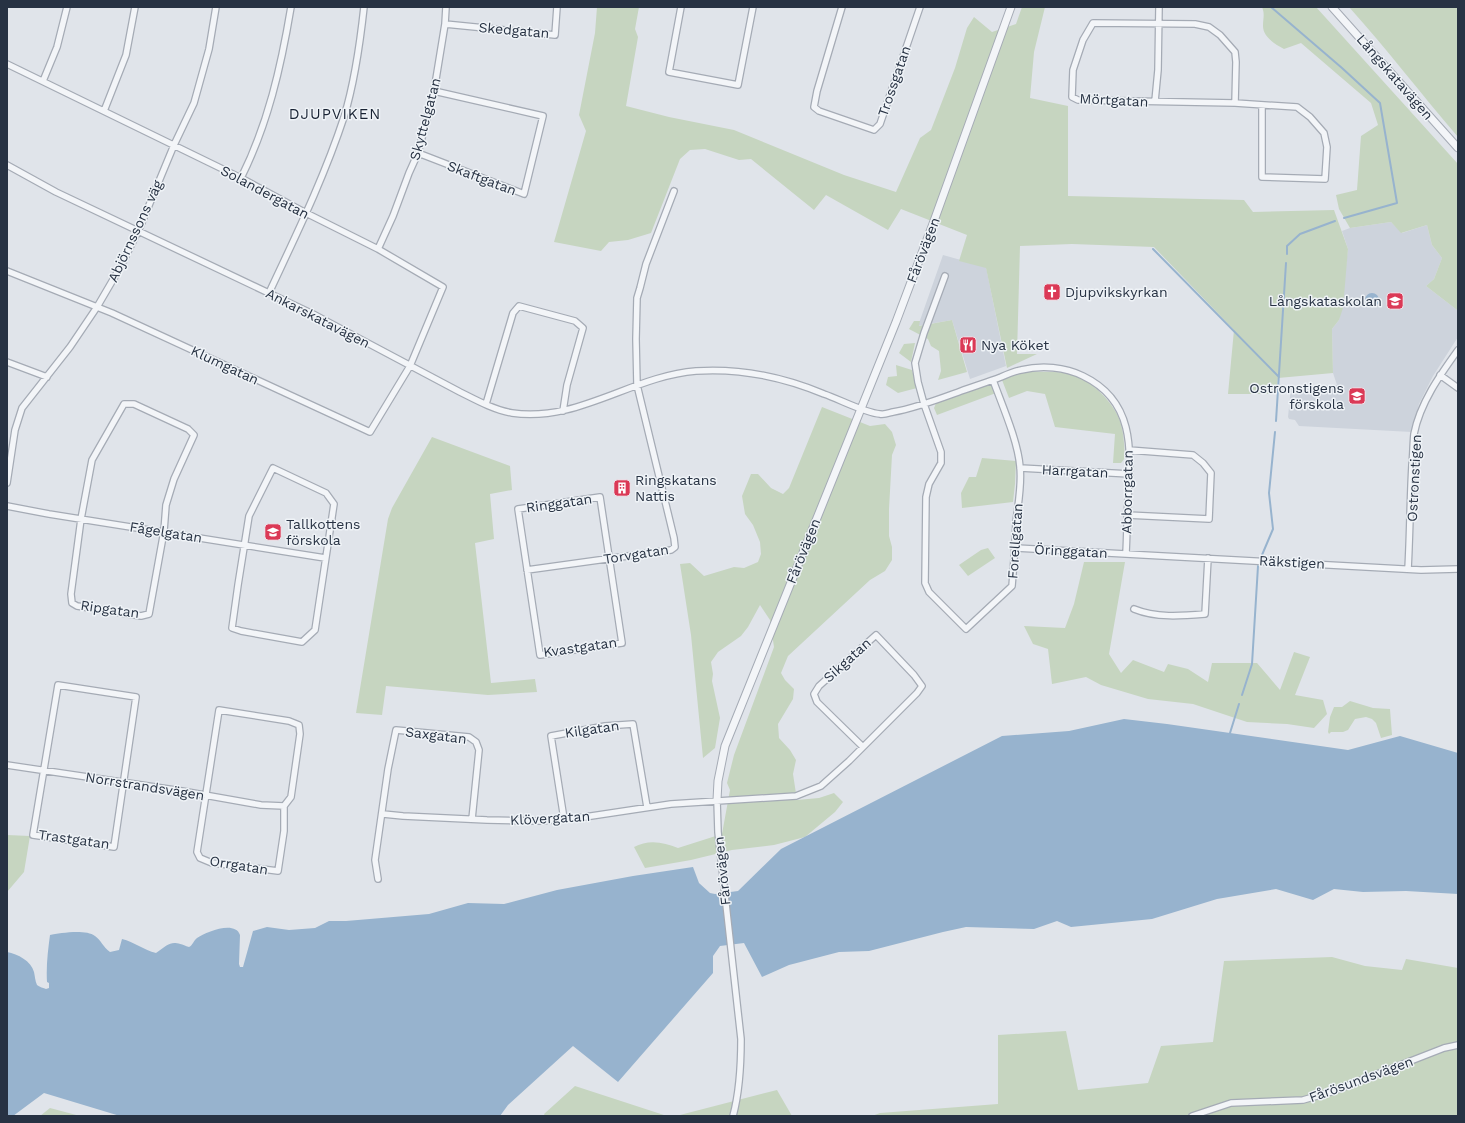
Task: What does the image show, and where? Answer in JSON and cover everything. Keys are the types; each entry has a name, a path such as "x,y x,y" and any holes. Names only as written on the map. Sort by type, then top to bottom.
{"street":[{"path":"43,82 57,47 67,7"},
{"path":"104,111 126,55 135,7"},
{"name":"Abjörnssons väg","path":"7,483 15,430 22,408 70,348 121,266 194,103 209,49 216,7"},
{"path":"241,178 254,153 271,101 284,50 290,7"},
{"path":"269,293 323,174 344,116 359,55 364,7"},
{"name":"Skyttelgatan","path":"378,249 394,216 418,153 434,91 445,24 446,7"},
{"name":"Skedgatan","path":"445,24 555,35 557,7"},
{"path":"681,7 669,72 738,85 753,7"},
{"name":"Trossgatan","path":"842,7 817,91 814,107 819,111 874,130 880,124 920,7"},
{"name":"Fårövägen","path":"733,1116 737,1103 741,1072 741,1039 718,832 718,780 725,746 896,322 933,226 1010,7"},
{"name":"Mörtgatan","path":"1155,101 1158,70 1159,7"},
{"name":"Långskatavägen","path":"1332,7 1458,148"},
{"name":"Mörtgatan","path":"1094,23 1202,25 1209,27 1220,35 1235,52 1234,104 1155,101 1078,100 1072,98 1073,70 1083,40 1094,23"},
{"name":"Solandergatan","path":"7,64 241,178 378,249 443,287 410,366"},
{"name":"Skaftgatan","path":"418,153 524,194 543,116 434,91"},
{"path":"1234,104 1262,105 1297,107 1310,117 1324,133 1327,147 1325,179 1262,177 1262,105"},
{"name":"Ankarskatavägen","path":"7,165 56,192 313,314 460,392 486,404 510,412 538,415 563,411 659,378 695,371 739,371 773,376 822,393 861,409"},
{"path":"637,385 637,298 646,264 674,191"},
{"name":"Klumgatan","path":"7,272 96,307 370,432 410,366"},
{"path":"924,404 915,363 924,333 946,276"},
{"path":"486,404 513,313 519,306 575,322 583,328 567,385 563,411"},
{"name":"Ostronstigen","path":"1408,569 1411,529 1410,492 1414,434 1422,410 1440,375 1458,350"},
{"path":"7,362 47,377"},
{"name":"Abborrgatan","path":"861,409 880,414 903,410 1021,370 1052,367 1074,372 1093,381 1112,398 1123,416 1128,434 1130,474 1126,553"},
{"path":"1440,375 1458,388"},
{"name":"Forellgatan","path":"924,404 941,452 941,464 929,484 926,497 925,583 929,592 966,629 1012,586 1016,548 1016,522 1020,468 1018,455 1008,421 993,380"},
{"name":"Torvgatan","path":"527,570 671,550 675,547 637,385"},
{"path":"81,519 92,460 124,404 134,404 188,430 194,435 174,479 166,505 164,532"},
{"path":"1127,515 1209,519 1210,473 1203,463 1193,455 1129,450"},
{"path":"273,468 326,493 334,504 315,630 302,642 232,628 244,544 249,516 273,468"},
{"name":"Harrgatan","path":"1020,468 1130,474"},
{"name":"Ringgatan","path":"527,570 518,508 600,497 610,558"},
{"name":"Fågelgatan","path":"7,506 325,558"},
{"name":"Ripgatan","path":"81,519 71,594 72,603 77,606 141,616 149,614 164,532"},
{"name":"Öringgatan","path":"1016,548 1126,553"},
{"name":"Räkstigen","path":"1126,553 1421,570 1458,568"},
{"name":"Kvastgatan","path":"527,570 540,655 622,643 610,558"},
{"path":"1134,609 1144,613 1174,616 1205,614 1208,558"},
{"name":"Sikgatan","path":"717,800 796,796 821,786 863,747 917,693 922,686 914,674 876,635 819,686 814,694 817,702 863,747"},
{"path":"43,771 58,686 136,697 124,783"},
{"path":"206,795 219,710 289,721 299,725 300,734 291,797 284,806"},
{"name":"Kilgatan","path":"564,819 551,736 605,726 633,724 647,807"},
{"name":"Saxgatan","path":"378,879 375,860 383,814 388,769 396,730 469,737 476,742 479,750 472,819"},
{"name":"Norrstrandsvägen","path":"7,765 206,795 261,805 284,806"},
{"name":"Trastgatan","path":"43,771 33,835 114,847 124,783"},
{"name":"Orrgatan","path":"206,795 197,852 200,858 212,863 278,871 284,831 284,806"},
{"name":"Klövergatan","path":"383,814 540,821 671,804 717,800"},
{"name":"Fårösundsvägen","path":"1192,1116 1231,1103 1303,1100 1331,1092 1444,1048 1458,1045"}],"shaded area":[{"name":"Långskataskolan","path":"1391,222 1402,233 1427,225 1432,245 1442,258 1434,279 1426,286 1458,310 1458,337 1433,376 1419,404 1412,432 1299,426 1295,420 1289,419 1288,417 1291,387 1337,385 1333,373 1332,329 1339,320 1348,249 1342,231 1350,228"},
{"path":"943,255 986,267 1006,366 970,379 952,320 918,326"}],"green space":[{"path":"597,7 639,7 635,29 638,37 626,106 669,117 734,130 844,175 896,192 920,138 931,130 955,68 967,28 974,17 992,32 1016,24 1022,7 1045,7 1034,52 1030,98 1068,106 1068,196 1244,200 1253,212 1334,210 1348,249 1343,308 1339,320 1332,329 1333,373 1278,378 1276,394 1228,394 1234,330 1154,247 1072,244 1020,246 1017,354 1037,354 1007,368 986,268 959,261 967,235 901,209 888,230 826,195 814,210 751,159 739,160 705,149 690,150 680,159 651,233 628,240 609,242 601,251 554,242 586,131 579,115 595,33"},
{"path":"1262,7 1316,7 1458,164 1457,310 1426,286 1434,279 1442,258 1432,245 1427,225 1401,233 1391,222 1350,228 1339,209 1336,195 1357,190 1361,136 1378,125 1371,103 1301,43 1284,49 1270,40 1265,34 1263,26 1264,14"},
{"path":"1349,7 1458,7 1458,137 1377,39"},
{"path":"952,320 967,372 938,380 941,371 939,351 931,346 928,339 909,329 914,321 920,321 919,326"},
{"path":"915,343 911,362 899,353 904,344"},
{"path":"896,365 912,370 917,388 898,393 886,385 888,377 897,376"},
{"path":"1020,372 1054,372 1072,374 1085,380 1098,390 1110,403 1120,421 1125,458 1121,463 1113,463 1115,434 1055,427 1045,394 1027,391 1009,398 1002,380"},
{"path":"990,383 993,385 996,393 937,415 934,408 937,401"},
{"path":"822,407 870,426 885,424 892,432 896,445 892,455 889,509 889,536 892,547 892,560 885,571 870,580 788,656 781,673 785,680 794,689 793,699 778,724 779,738 790,750 796,760 793,774 797,800 819,798 834,793 843,802 835,812 805,837 774,845 732,850 691,860 645,868 634,847 639,844 656,842 678,848 722,834 730,790 727,783 734,755 774,647 770,620 760,605 748,627 741,636 718,652 711,662 713,674 712,681 720,718 715,748 703,758 691,635 680,564 690,563 704,576 734,567 744,568 758,562 761,554 760,542 753,525 745,514 742,496 751,474 758,474 771,488 783,494 789,488"},
{"path":"432,437 510,466 512,490 490,494 494,539 475,543 491,683 535,679 537,692 488,695 386,686 382,715 356,713 388,519 392,508"},
{"path":"982,458 1016,461 1013,502 962,508 961,493 969,477 976,477"},
{"path":"988,548 995,558 968,576 959,565 981,550"},
{"path":"1084,562 1125,562 1109,654 1121,673 1133,660 1164,672 1168,664 1188,669 1208,682 1212,663 1257,663 1280,690 1294,652 1310,657 1295,695 1323,700 1327,714 1314,728 1287,724 1247,722 1193,704 1148,699 1101,685 1086,677 1052,684 1048,649 1033,644 1024,626 1065,628 1074,604"},
{"path":"1350,701 1373,708 1390,709 1392,735 1381,738 1376,723 1372,719 1366,717 1355,719 1348,730 1343,732 1331,732 1329,734 1330,717 1334,707 1342,707"},
{"path":"7,835 30,836 24,872 7,892"},
{"path":"1332,957 1365,966 1402,970 1406,959 1458,968 1458,1116 872,1116 880,1113 998,1104 998,1035 1066,1031 1078,1090 1148,1083 1161,1046 1213,1042 1224,961"},
{"path":"575,1086 667,1116 545,1116 544,1114"},
{"path":"777,1090 792,1116 676,1116"},
{"path":"50,1108 80,1116 40,1116"}],"water":[{"path":"1369,293 1375,293 1379,297 1379,303 1375,307 1369,307 1365,303 1365,297"},
{"path":"1124,719 1348,750 1400,736 1458,753 1458,894 1406,891 1363,892 1334,889 1313,900 1276,889 1217,899 1152,919 1071,927 1057,921 1034,929 966,927 869,951 839,952 789,965 762,977 744,943 720,946 713,956 713,973 618,1082 573,1046 508,1105 500,1116 120,1116 44,1093 13,1116 7,1116 7,952 20,956 27,961 34,972 37,985 46,989 49,988 49,983 47,982 47,970 50,935 73,932 91,934 95,936 110,952 119,950 122,939 156,953 171,943 178,943 189,947 197,938 213,930 232,928 240,935 239,964 240,967 243,967 253,931 267,927 289,930 315,928 329,921 429,914 468,903 504,904 557,890 693,867 699,883 710,893 715,894 738,891 781,849 1002,736 1069,731"}],"waterway":[{"path":"1271,7 1380,103 1397,203 1344,218"},
{"path":"1287,254 1287,246 1300,234 1335,221"},
{"path":"1153,249 1279,377"},
{"path":"1276,421 1286,263"},
{"path":"1262,555 1273,529 1269,493 1275,432"},
{"path":"1242,695 1252,664 1258,566"},
{"path":"1230,733 1239,704"}],"place":[{"name":"Djupvikskyrkan","path":"1052,292"},
{"name":"Långskataskolan","path":"1395,301"},
{"name":"Nya Köket","path":"968,345"},
{"name":"Ostronstigens förskola","path":"1357,396"},
{"name":"Ringskatans Nattis","path":"622,488"},
{"name":"Tallkottens förskola","path":"273,532"}],"district":[{"name":"DJUPVIKEN","path":"335,114"}]}
